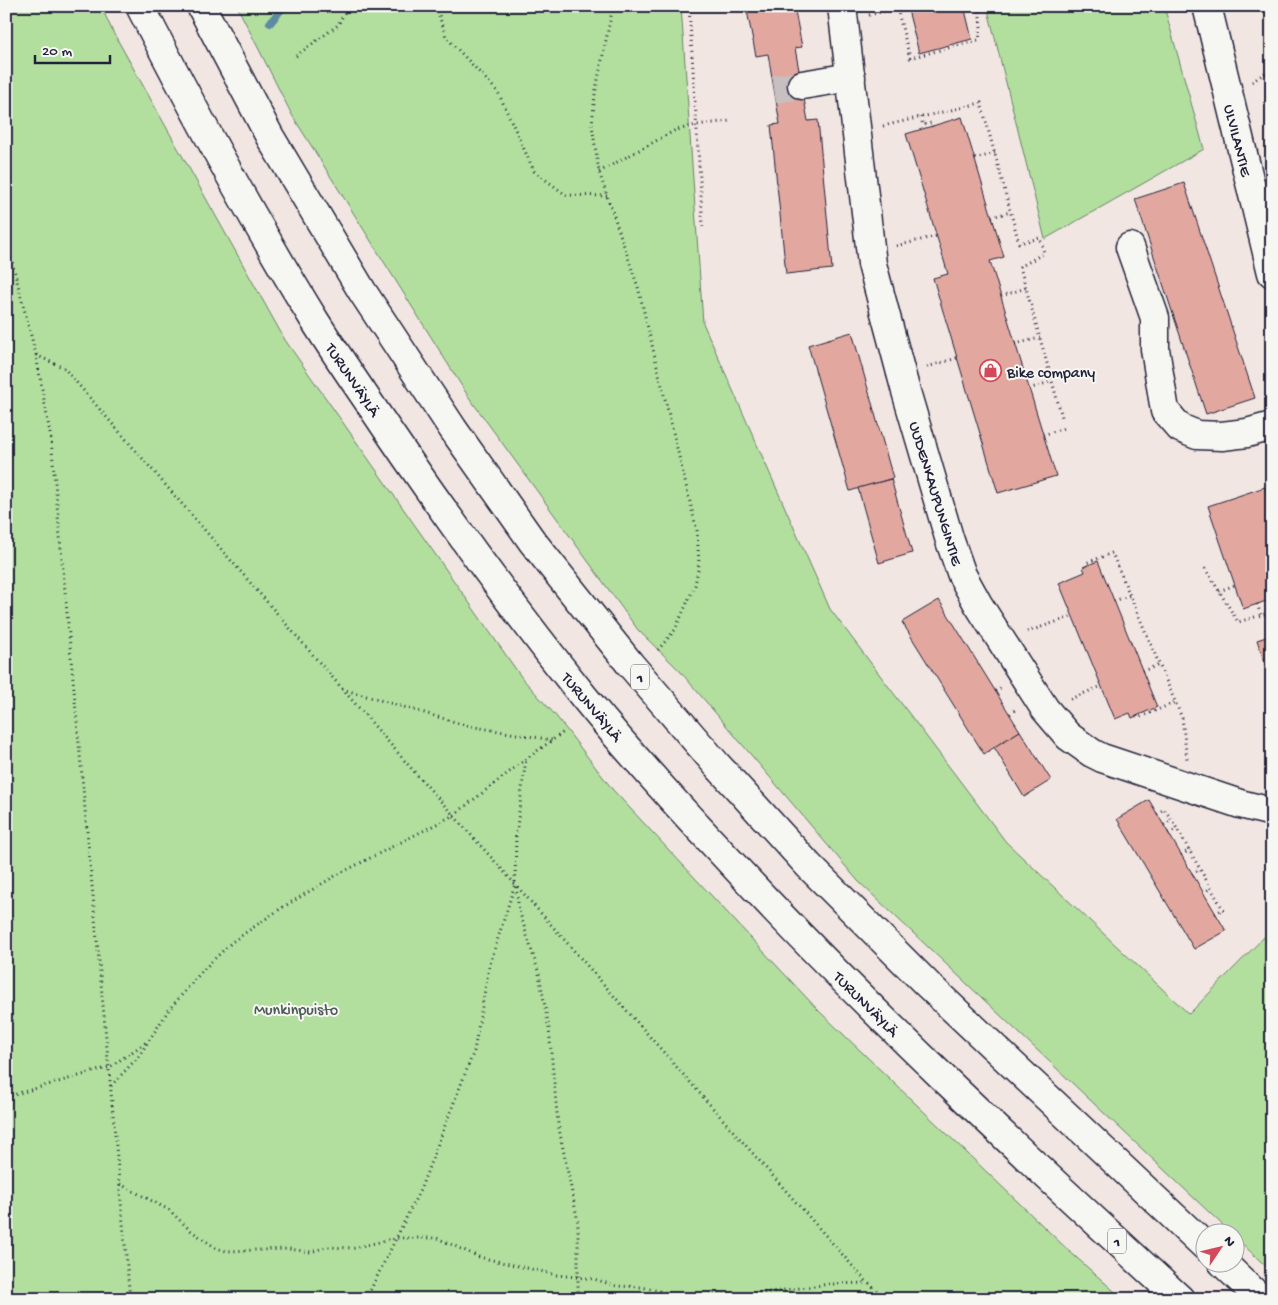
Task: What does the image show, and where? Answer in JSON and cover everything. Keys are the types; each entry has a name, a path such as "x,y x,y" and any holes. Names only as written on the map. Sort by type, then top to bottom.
{"main road":[{"name":"TURUNVÄYLÄ","path":"140,6 220,160 316,322 407,459 488,574 586,700 674,801 760,894 886,1023 1053,1183 1180,1299"},
{"name":"1","path":"201,6 270,137 362,291 453,429 532,541 630,664 717,765 809,866 934,990 1196,1238"},
{"name":"UUDENKAUPUNGINTIE","path":"842,6 869,245 877,285 934,488 962,575 978,604 1045,709 1068,736 1102,758 1272,812"},
{"name":"ULVILANTIE","path":"1207,6 1272,273"},
{"path":"802,85 851,77"},
{"path":"1130,247 1155,318 1155,349 1164,411 1180,428 1196,435 1222,436 1248,433 1272,426"},
{"path":"1233,1272 1261,1299"}],"path":[{"path":"296,56 338,25 348,6"},
{"path":"436,6 446,37 498,92 534,171 566,195 607,196"},
{"path":"614,6 595,94 592,125 599,172 638,287 697,531 699,564 694,585 675,630 657,651"},
{"path":"689,6 703,227"},
{"path":"870,15 902,6"},
{"path":"897,7 910,58 979,40 981,26 979,6"},
{"path":"1248,85 1272,68"},
{"path":"874,128 981,103 1019,243 1040,238 1044,253 1020,267 1062,417"},
{"path":"921,117 923,125 931,123 932,127"},
{"path":"599,172 674,132 696,125 730,121"},
{"path":"975,160 995,153"},
{"path":"992,217 1010,212"},
{"path":"895,246 937,236"},
{"path":"6,238 36,355 51,439 130,1299"},
{"path":"1001,296 1026,288"},
{"path":"1015,344 1040,338"},
{"path":"36,355 64,368 342,689 868,1283 878,1292 919,1299"},
{"path":"919,370 957,358"},
{"path":"1029,389 1052,381"},
{"path":"1043,435 1064,428"},
{"path":"1087,566 1086,563 1112,552 1182,718 1189,787"},
{"path":"1205,568 1238,622 1272,612"},
{"path":"1220,591 1235,585"},
{"path":"1114,601 1131,595"},
{"path":"1269,600 1272,608"},
{"path":"1258,604 1261,615"},
{"path":"1020,634 1073,616"},
{"path":"1142,671 1160,665"},
{"path":"1062,702 1102,686"},
{"path":"342,689 470,726 553,740"},
{"path":"1136,716 1138,718 1176,702"},
{"path":"111,1086 139,1056 168,1011 203,970 232,942 280,909 335,876 454,815 565,731"},
{"path":"526,759 516,834 515,884 519,910 539,974 550,1029 558,1124 578,1222 578,1299"},
{"path":"1157,814 1164,809 1190,850 1223,910 1215,914"},
{"path":"1164,825 1172,820"},
{"path":"1168,833 1177,828"},
{"path":"1181,855 1190,850"},
{"path":"1192,874 1200,869"},
{"path":"366,1299 420,1190 474,1051 489,967 515,884"},
{"path":"1203,893 1211,888"},
{"path":"6,1097 110,1067 150,1040"},
{"path":"120,1184 169,1210 190,1230 216,1248 226,1251 289,1249 310,1252 326,1247 354,1248 396,1238 437,1238 479,1257 557,1274 594,1278 616,1286 641,1288 682,1296 762,1293 830,1284 868,1283"},
{"path":"877,1299 878,1292"}],"green space":[{"name":"Munkinpuisto","path":"6,6 101,6 112,30 285,340 522,678 556,716 613,790 818,1010 1068,1250 1123,1299 6,1299"},
{"path":"237,6 681,6 703,323 830,609 1006,842 1189,1014 1272,929 1272,1272 1246,1247 1246,1222 1219,1222 858,881 679,670 638,630 468,396 292,115"},
{"path":"987,6 1164,6 1204,149 1045,239"}],"building":[{"path":"746,6 794,6 802,47 795,48 808,121 818,120 832,269 786,274 771,125 780,124 768,54 756,56"},
{"path":"907,6 964,6 972,39 919,53"},
{"path":"962,117 1004,257 990,261 1056,476 998,493 933,278 948,274 906,134"},
{"path":"1184,183 1255,398 1206,414 1135,199"},
{"path":"852,332 893,478 850,491 808,345"},
{"path":"891,479 912,553 879,563 858,488"},
{"path":"1265,487 1272,507 1272,599 1243,609 1208,506"},
{"path":"1098,561 1157,707 1132,718 1130,713 1115,719 1059,583 1085,572 1083,567"},
{"path":"939,600 1020,731 984,754 902,622"},
{"path":"1272,635 1272,684 1257,640"},
{"path":"1020,731 1051,780 1024,797 994,747"},
{"path":"1149,800 1226,931 1194,949 1117,819"}],"waterway":[{"path":"270,23 284,6"}],"tunnel":[{"path":"774,89 802,85"}],"place":[{"name":"Bike company","path":"991,371"}]}
